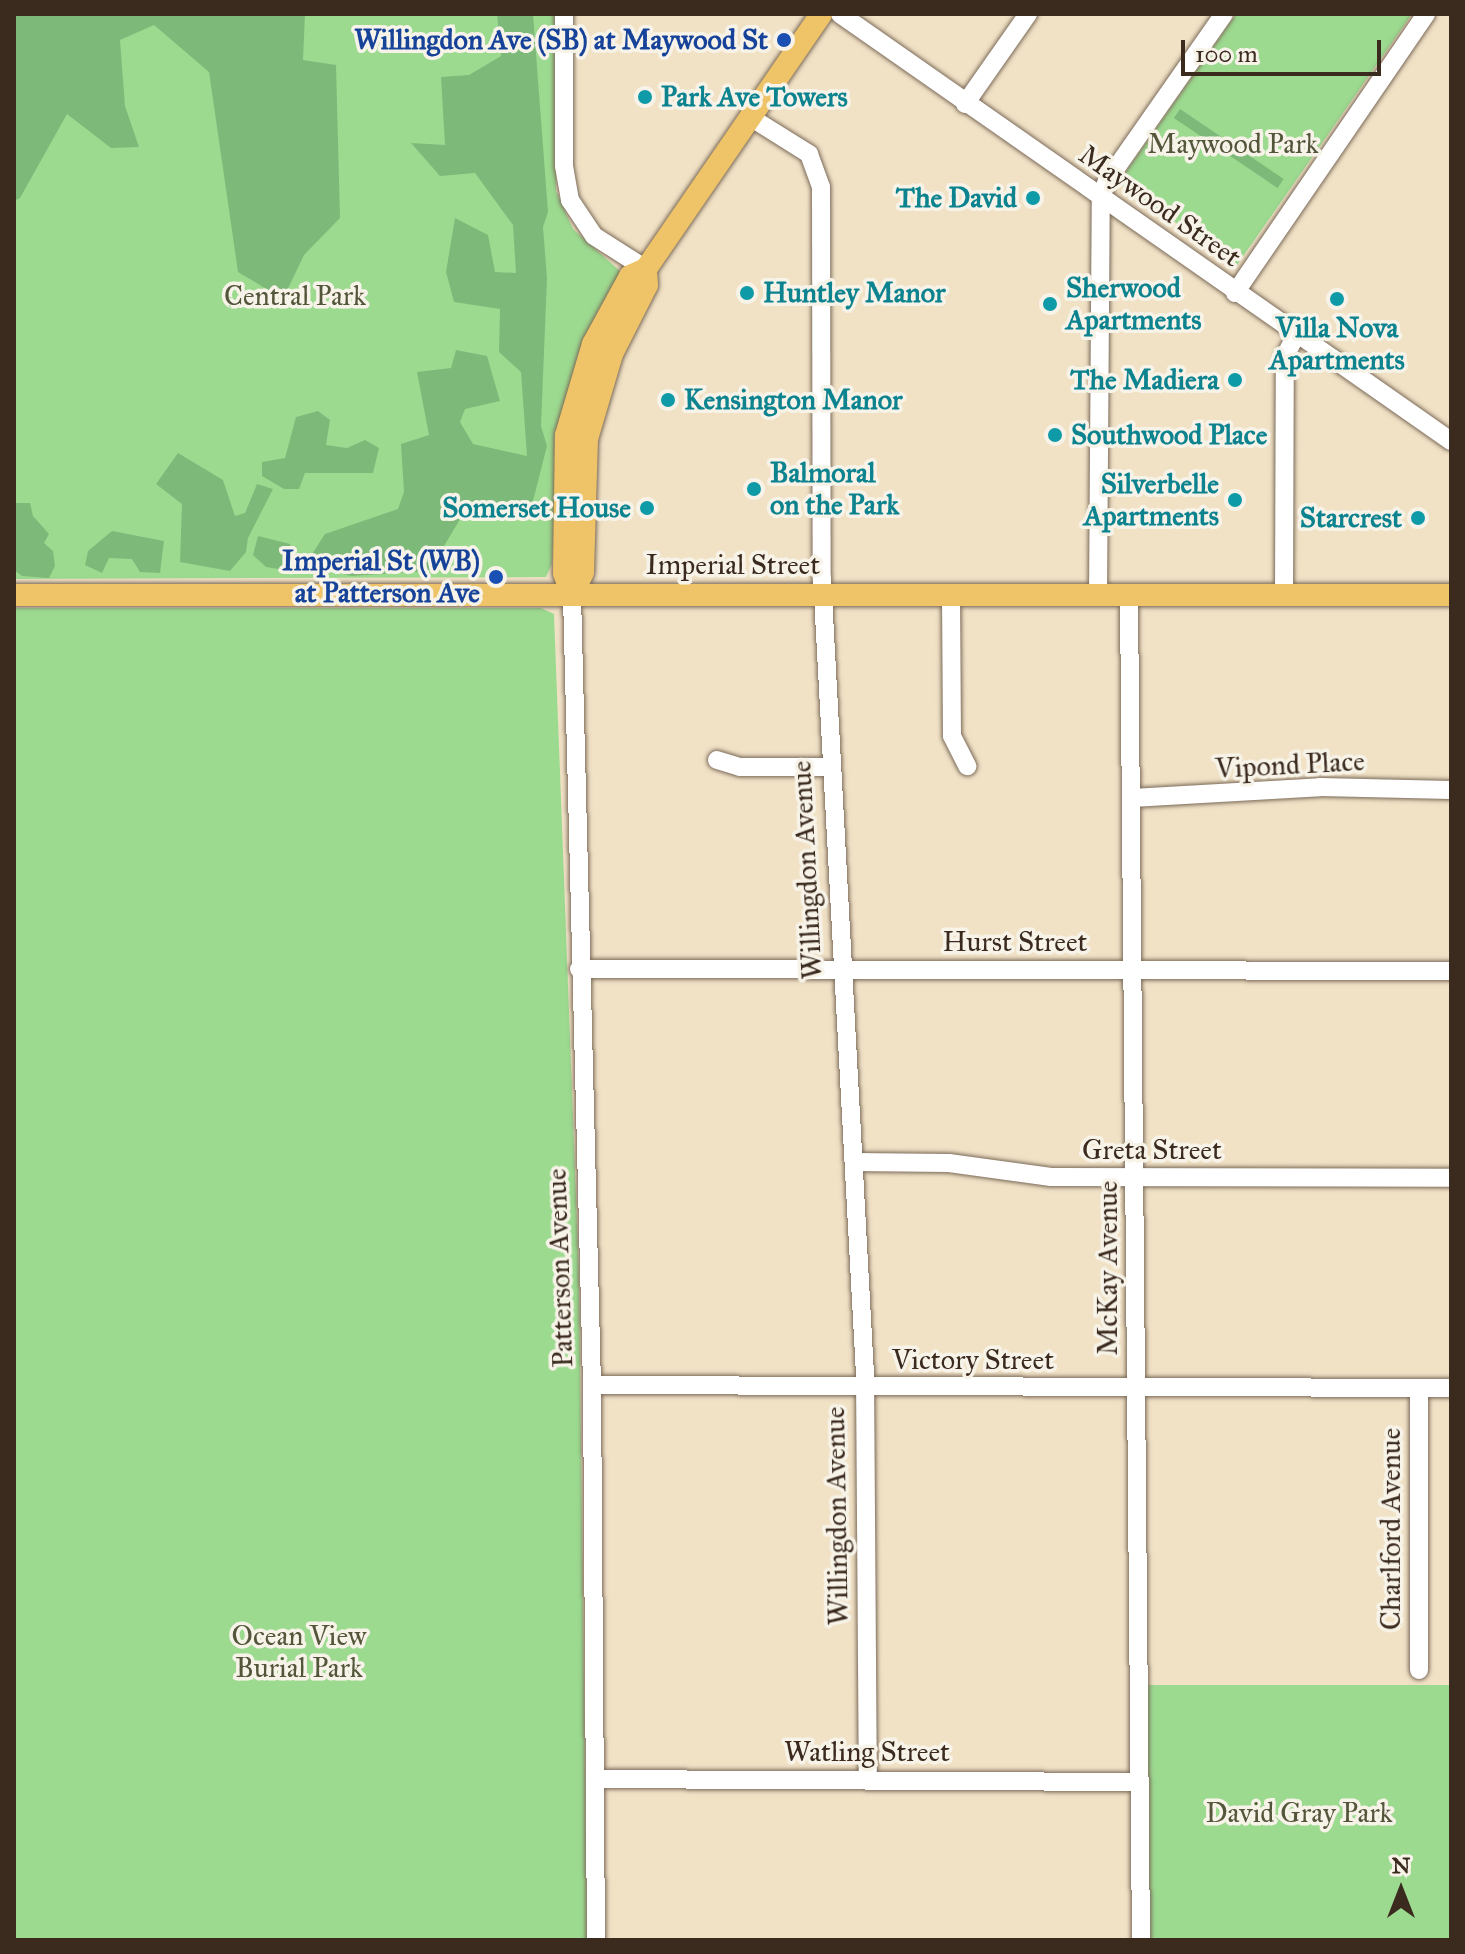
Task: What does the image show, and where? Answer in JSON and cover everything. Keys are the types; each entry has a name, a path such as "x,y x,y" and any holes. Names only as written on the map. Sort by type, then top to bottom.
{"main road":[{"path":"572,595 583,572 587,439 607,367 647,285 646,269 821,14"},
{"name":"Imperial Street","path":"14,595 1451,595"}],"street":[{"path":"564,14 564,166 570,200 594,236 646,269"},
{"name":"Maywood Street","path":"840,14 1235,293 1451,441"},
{"path":"965,104 1028,14"},
{"path":"1098,596 1101,198 1107,181 1224,14"},
{"path":"1235,293 1426,14"},
{"name":"Willingdon Avenue","path":"750,117 809,154 821,187 823,595 866,1388 868,1780"},
{"path":"1284,595 1285,356 1296,335"},
{"name":"Patterson Avenue","path":"572,595 579,969 592,1385 596,1940"},
{"path":"951,595 952,736 967,766"},
{"name":"McKay Avenue","path":"1129,596 1141,1940"},
{"path":"717,760 740,767 831,767"},
{"name":"Vipond Place","path":"1132,798 1320,787 1451,790"},
{"name":"Hurst Street","path":"579,969 1451,971"},
{"name":"Greta Street","path":"854,1162 949,1163 1034,1176 1451,1178"},
{"name":"Victory Street","path":"592,1385 1451,1388"},
{"name":"Charlford Avenue","path":"1419,1388 1419,1670"},
{"name":"Watling Street","path":"595,1779 1140,1782"}],"green space":[{"name":"Central Park","path":"14,14 557,14 556,191 573,229 621,272 581,350 559,420 552,564 546,577 14,579"},
{"path":"14,14 305,14 303,60 336,65 340,218 304,255 283,299 238,272 209,72 154,25 120,40 125,106 139,147 111,148 67,114 20,198 14,201"},
{"path":"497,14 533,14 548,212 543,227 547,278 541,426 547,446 528,518 468,506 429,571 351,576 321,568 312,554 325,534 398,509 404,492 401,444 429,435 417,372 451,368 456,350 487,356 500,401 465,409 460,422 473,444 527,456 521,372 499,352 500,309 454,302 446,272 455,218 488,235 495,272 516,273 513,225 475,173 440,176 411,143 445,145 441,77 469,75 501,56"},
{"name":"Maywood Park","path":"1236,14 1412,14 1237,265 1118,183"},
{"path":"1180,109 1284,179 1277,188 1174,118"},
{"path":"318,411 330,420 326,445 347,448 365,440 379,448 373,473 305,473 299,489 284,489 262,476 262,462 285,458 296,417"},
{"path":"178,453 223,480 235,516 245,513 257,484 273,489 248,538 246,552 230,571 180,562 182,504 156,484"},
{"path":"14,503 30,503 33,516 49,534 44,543 53,551 55,566 49,578 22,576 14,570"},
{"path":"112,531 164,541 160,573 140,572 132,559 109,558 102,573 85,565 88,551"},
{"path":"258,536 290,544 296,563 290,571 266,567 253,555"},
{"name":"Ocean View Burial Park","path":"14,608 541,608 554,614 579,1276 587,1940 14,1940"},
{"name":"David Gray Park","path":"1147,1685 1451,1685 1451,1940 1147,1940"}],"place":[{"name":"Willingdon Ave (SB) at Maywood St","path":"784,40"},
{"name":"Park Ave Towers","path":"645,97"},
{"name":"The David","path":"1033,198"},
{"name":"Huntley Manor","path":"747,293"},
{"name":"Villa Nova Apartments","path":"1337,299"},
{"name":"Sherwood Apartments","path":"1050,304"},
{"name":"The Madiera","path":"1235,380"},
{"name":"Kensington Manor","path":"668,400"},
{"name":"Southwood Place","path":"1055,435"},
{"name":"Balmoral on the Park","path":"754,489"},
{"name":"Silverbelle Apartments","path":"1235,500"},
{"name":"Somerset House","path":"647,508"},
{"name":"Starcrest","path":"1418,518"},
{"name":"Imperial St (WB) at Patterson Ave","path":"496,577"}]}
